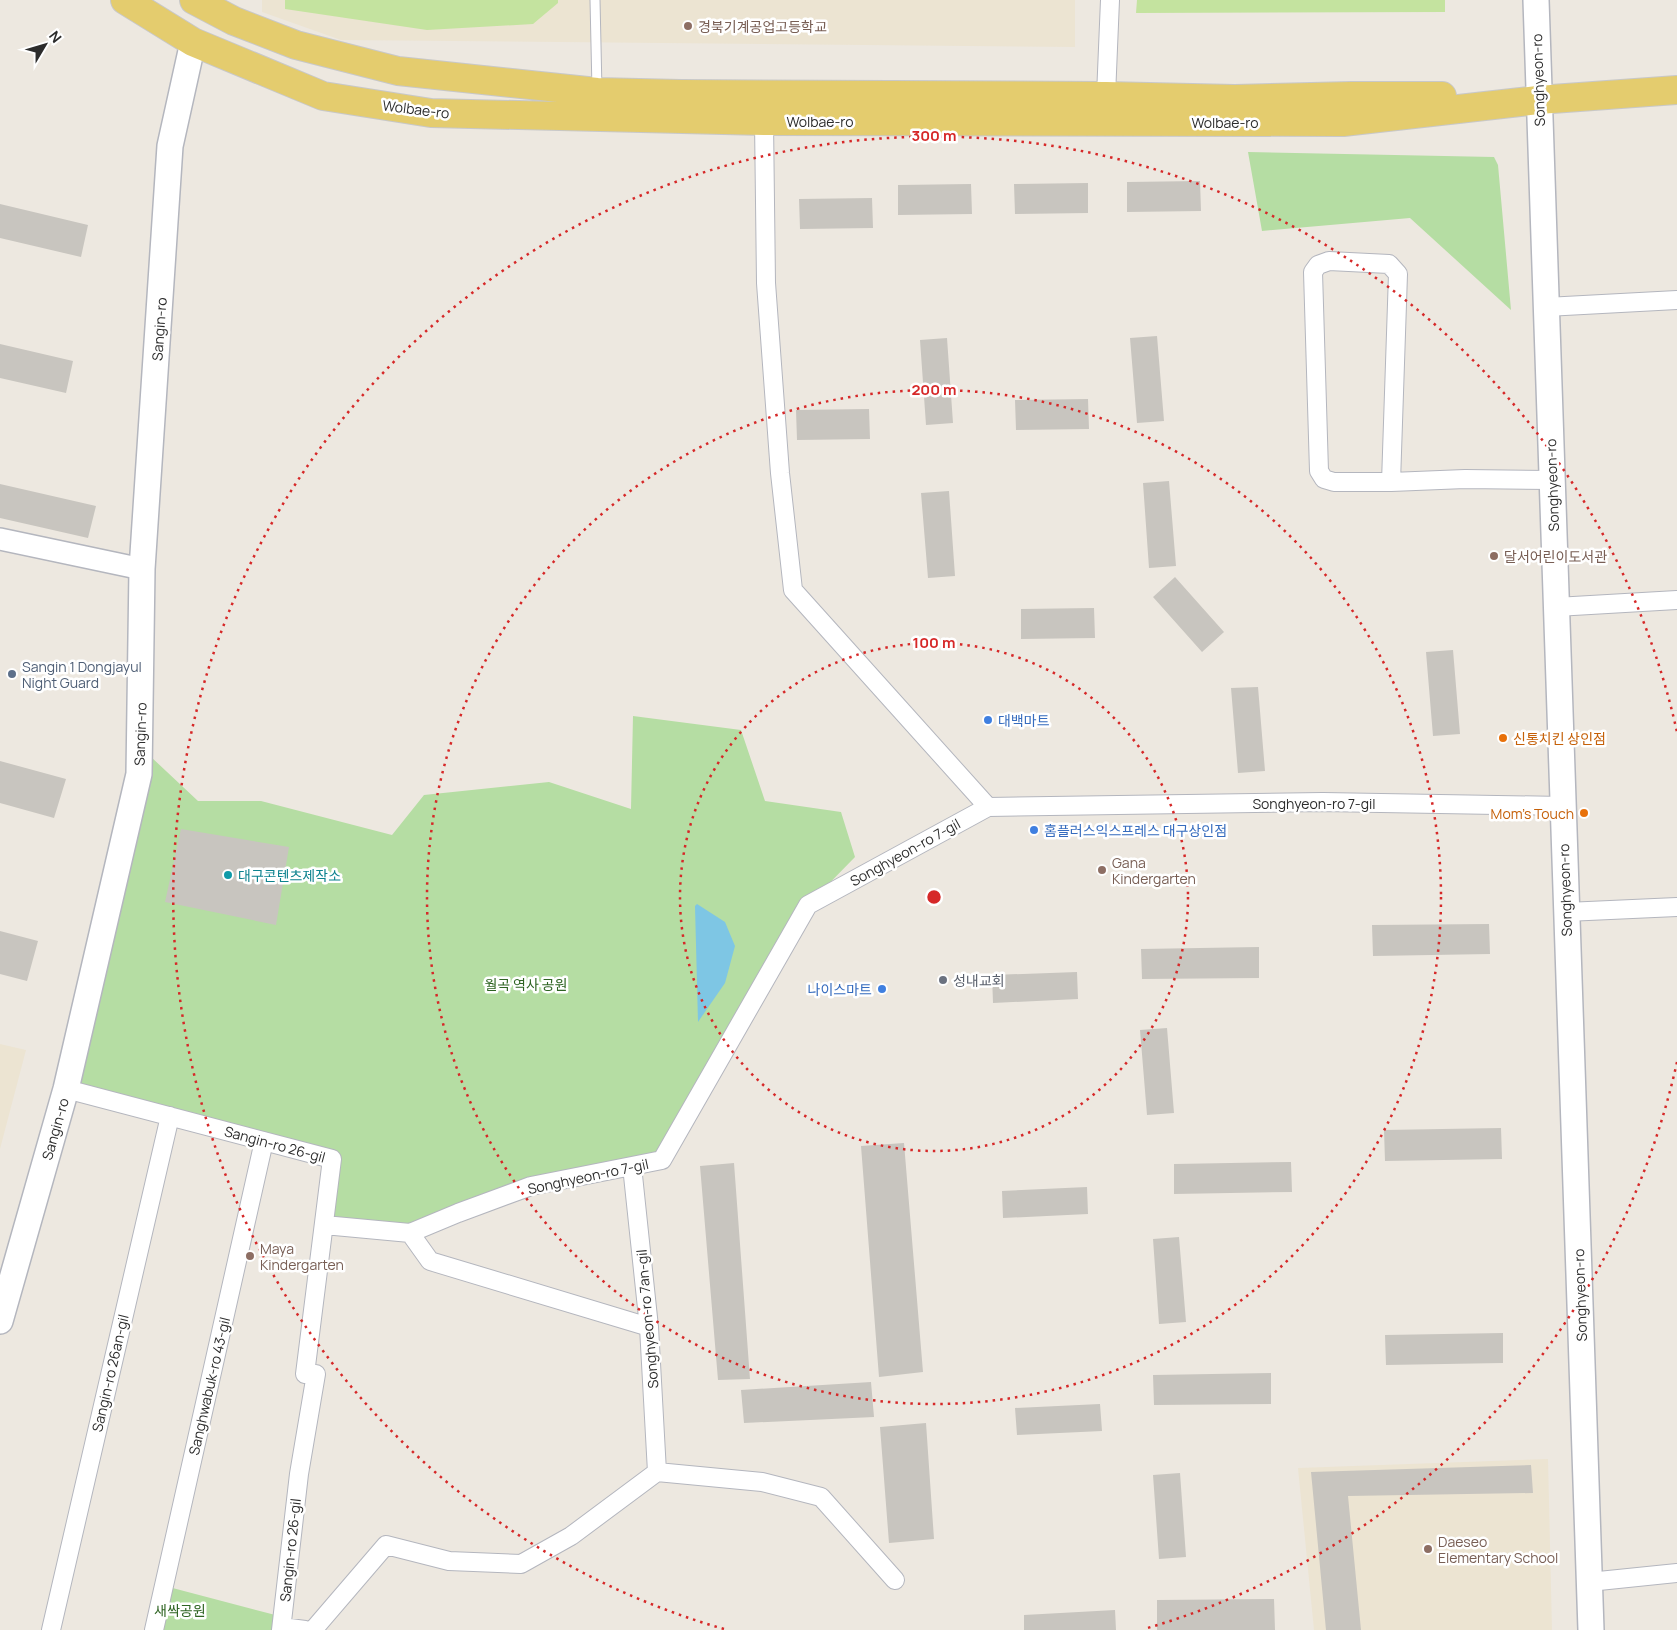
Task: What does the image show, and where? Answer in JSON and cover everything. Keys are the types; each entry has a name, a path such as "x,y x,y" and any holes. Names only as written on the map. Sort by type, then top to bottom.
{"main road":[{"name":"Wolbae-ro","path":"125,0 193,42 323,96 432,113 764,121 1343,122 1538,100 1677,90"},
{"name":"Wolbae-ro","path":"194,0 234,21 296,45 398,72 597,92 1106,96 1235,99 1352,96 1487,96 1538,100"},
{"name":"Songhyeon-ro","path":"1536,0 1591,1630"},
{"name":"Sangin-ro","path":"0,1321 66,1089 139,774 142,570 170,146 193,42"}],"street":[{"path":"1106,96 1110,0"},
{"path":"764,121 766,283 780,473 793,590 988,807"},
{"path":"1391,482 1398,274 1389,264 1329,262 1318,265 1313,272 1319,471 1324,479 1334,482 1391,482 1465,479 1552,480"},
{"path":"1546,307 1677,300"},
{"path":"0,539 142,570"},
{"path":"1556,607 1677,600"},
{"name":"Songhyeon-ro 7-gil","path":"324,1225 410,1233 531,1186 662,1160 808,905 988,807 1323,802 1562,806"},
{"path":"1566,912 1677,906"},
{"name":"Sangin-ro 26-gil","path":"66,1089 332,1159 304,1374 316,1374 298,1474 281,1629"},
{"name":"Sangin-ro 26an-gil","path":"51,1630 170,1116"},
{"name":"Sanghwabuk-ro 43-gil","path":"154,1630 264,1141"},
{"name":"Songhyeon-ro 7an-gil","path":"632,1166 649,1327 657,1472"},
{"path":"410,1233 430,1261 649,1327"},
{"path":"313,1630 386,1545 450,1561 521,1564 571,1536 657,1472 762,1482 821,1497 894,1580"},
{"path":"1589,1582 1677,1573"},
{"path":"281,1629 305,1630"}],"lane":[{"path":"595,0 597,92"}],"shaded area":[{"name":"경북기계공업고등학교","path":"262,0 1075,0 1075,47 341,40 262,12"},
{"path":"0,1044 26,1050 0,1149"},
{"name":"Daeseo Elementary School","path":"1548,1459 1552,1630 1314,1630 1298,1468"}],"green space":[{"path":"285,0 558,0 558,3 533,24 427,30 285,9"},
{"path":"1137,0 1445,0 1445,12 1136,13"},
{"path":"1248,152 1494,157 1498,165 1511,310 1410,218 1262,231"},
{"name":"월곡 역사 공원","path":"633,716 741,730 765,801 841,812 855,857 808,905 662,1160 531,1186 410,1233 324,1225 332,1159 66,1089 150,756 198,801 261,801 392,835 424,795 549,782 631,809"},
{"name":"새싹공원","path":"165,1586 283,1617 279,1630 154,1630"}],"water":[{"path":"697,904 725,922 735,946 725,983 698,1022 695,906"}],"building":[{"path":"1200,181 1201,211 1127,212 1127,182"},
{"path":"1088,183 1088,213 1015,214 1014,184"},
{"path":"971,184 972,214 898,215 898,185"},
{"path":"872,198 873,228 800,229 799,199"},
{"path":"0,204 88,225 81,257 0,238"},
{"path":"1157,336 1164,421 1137,423 1130,338"},
{"path":"947,338 953,423 926,425 920,340"},
{"path":"0,344 73,361 66,393 0,378"},
{"path":"1088,399 1089,429 1016,430 1015,400"},
{"path":"869,409 870,439 797,440 796,410"},
{"path":"1169,481 1176,566 1149,568 1143,483"},
{"path":"0,484 96,506 88,538 0,518"},
{"path":"949,491 955,576 928,578 921,493"},
{"path":"1175,577 1224,632 1202,652 1153,597"},
{"path":"1094,608 1095,638 1021,639 1021,609"},
{"path":"1453,650 1460,734 1433,736 1426,652"},
{"path":"1258,687 1265,771 1238,773 1231,688"},
{"path":"0,761 66,779 54,818 0,803"},
{"name":"대구콘텐츠제작소","path":"181,829 289,847 276,925 165,902"},
{"path":"1489,924 1490,954 1373,956 1372,925"},
{"path":"0,931 38,941 27,981 0,974"},
{"path":"1259,947 1259,978 1142,979 1141,949"},
{"path":"1077,972 1078,999 993,1003 992,975"},
{"path":"1167,1028 1174,1113 1147,1115 1140,1030"},
{"path":"1501,1128 1502,1159 1385,1161 1384,1130"},
{"path":"904,1143 923,1372 879,1377 861,1146"},
{"path":"1291,1162 1292,1192 1174,1194 1174,1164"},
{"path":"734,1163 750,1379 718,1380 700,1166"},
{"path":"1087,1187 1088,1214 1003,1218 1002,1191"},
{"path":"1179,1237 1186,1322 1159,1324 1153,1239"},
{"path":"1503,1333 1503,1363 1386,1365 1385,1335"},
{"path":"1271,1373 1271,1404 1154,1405 1153,1375"},
{"path":"871,1382 874,1417 744,1423 741,1390"},
{"path":"1100,1404 1102,1431 1017,1435 1015,1408"},
{"path":"926,1423 934,1539 889,1543 880,1427"},
{"path":"1531,1465 1533,1493 1348,1496 1361,1630 1326,1630 1311,1472"},
{"path":"1180,1473 1186,1557 1159,1559 1153,1475"},
{"path":"1274,1599 1275,1630 1157,1630 1157,1600"},
{"path":"1115,1610 1116,1630 1024,1630 1024,1615"}],"place":[{"name":"경북기계공업고등학교","path":"688,26"},
{"name":"달서어린이도서관","path":"1494,556"},
{"name":"Sangin 1 Dongjayul Night Guard","path":"12,674"},
{"name":"대백마트","path":"988,720"},
{"name":"신통치킨 상인점","path":"1503,738"},
{"name":"Mom's Touch","path":"1584,813"},
{"name":"홈플러스익스프레스 대구상인점","path":"1034,830"},
{"name":"Gana Kindergarten","path":"1102,870"},
{"name":"대구콘텐츠제작소","path":"228,875"},
{"name":"성내교회","path":"943,980"},
{"name":"나이스마트","path":"882,989"},
{"name":"Maya Kindergarten","path":"250,1256"},
{"name":"Daeseo Elementary School","path":"1428,1549"}]}
